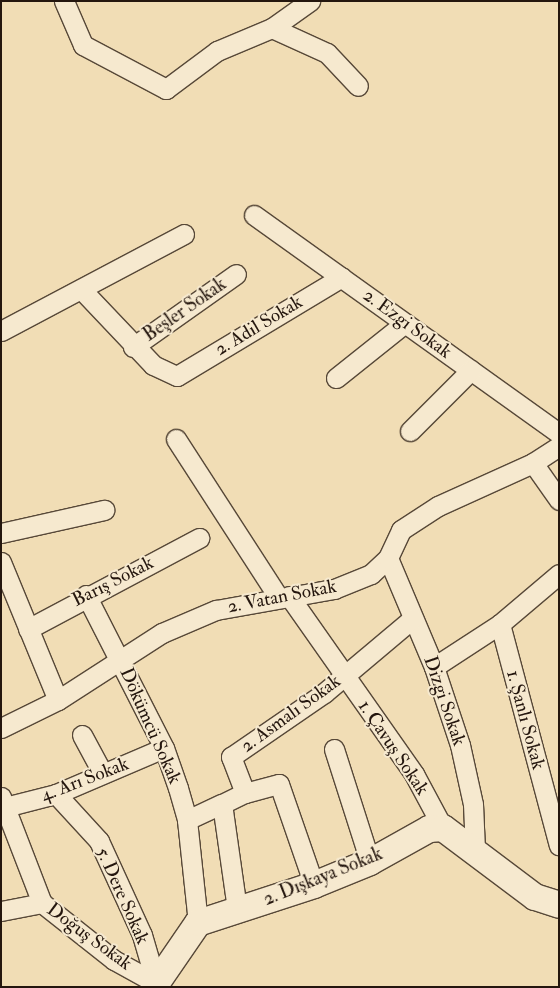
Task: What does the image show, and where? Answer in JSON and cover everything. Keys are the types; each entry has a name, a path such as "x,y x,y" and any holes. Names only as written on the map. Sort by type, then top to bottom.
{"street":[{"path":"64,1 83,45 166,90 217,51 272,28 310,1"},
{"path":"272,28 327,53 358,86"},
{"name":"2. Ezgi Sokak","path":"254,215 559,433"},
{"path":"1,331 184,234"},
{"name":"Beşler Sokak","path":"133,347 236,274"},
{"name":"2. Adil Sokak","path":"176,376 342,277"},
{"name":"Beşler Sokak","path":"81,288 133,347 153,366 176,376"},
{"path":"336,378 405,323"},
{"path":"410,431 471,370"},
{"name":"1. Çavuş Sokak","path":"176,439 284,597 414,774 443,828"},
{"name":"2. Vatan Sokak","path":"1,728 58,700 122,661 162,633 216,610 334,589 371,574 388,558 401,530 438,506 533,463 559,446"},
{"path":"533,463 559,500"},
{"path":"1,534 104,510"},
{"name":"Barış Sokak","path":"28,629 86,595 199,538"},
{"name":"Dizgi Sokak","path":"388,558 434,667 460,745 473,804 475,850"},
{"path":"1,562 4,582 28,629 58,700"},
{"path":"434,667 500,624 556,581"},
{"name":"Dökümcü Sokak","path":"86,595 122,661 164,748 187,820 198,923"},
{"name":"2. Asmalı Sokak","path":"245,793 231,757 344,677 413,618"},
{"name":"1. Şanlı Sokak","path":"500,624 559,844"},
{"path":"82,735 103,774"},
{"name":"4. Arı Sokak","path":"4,810 56,794 164,748"},
{"path":"334,749 370,862"},
{"path":"187,820 245,793 279,784 314,885"},
{"name":"5. Dere Sokak","path":"56,794 99,841 142,935 155,985"},
{"path":"222,804 237,910"},
{"name":"Doğuş Sokak","path":"4,810 42,904 114,960 155,985"},
{"path":"443,828 475,850 535,897 559,905"},
{"name":"2. Dışkaya Sokak","path":"198,923 314,885 370,862 429,829 443,828"},
{"path":"1,911 42,904"},
{"path":"155,985 198,923"}]}
